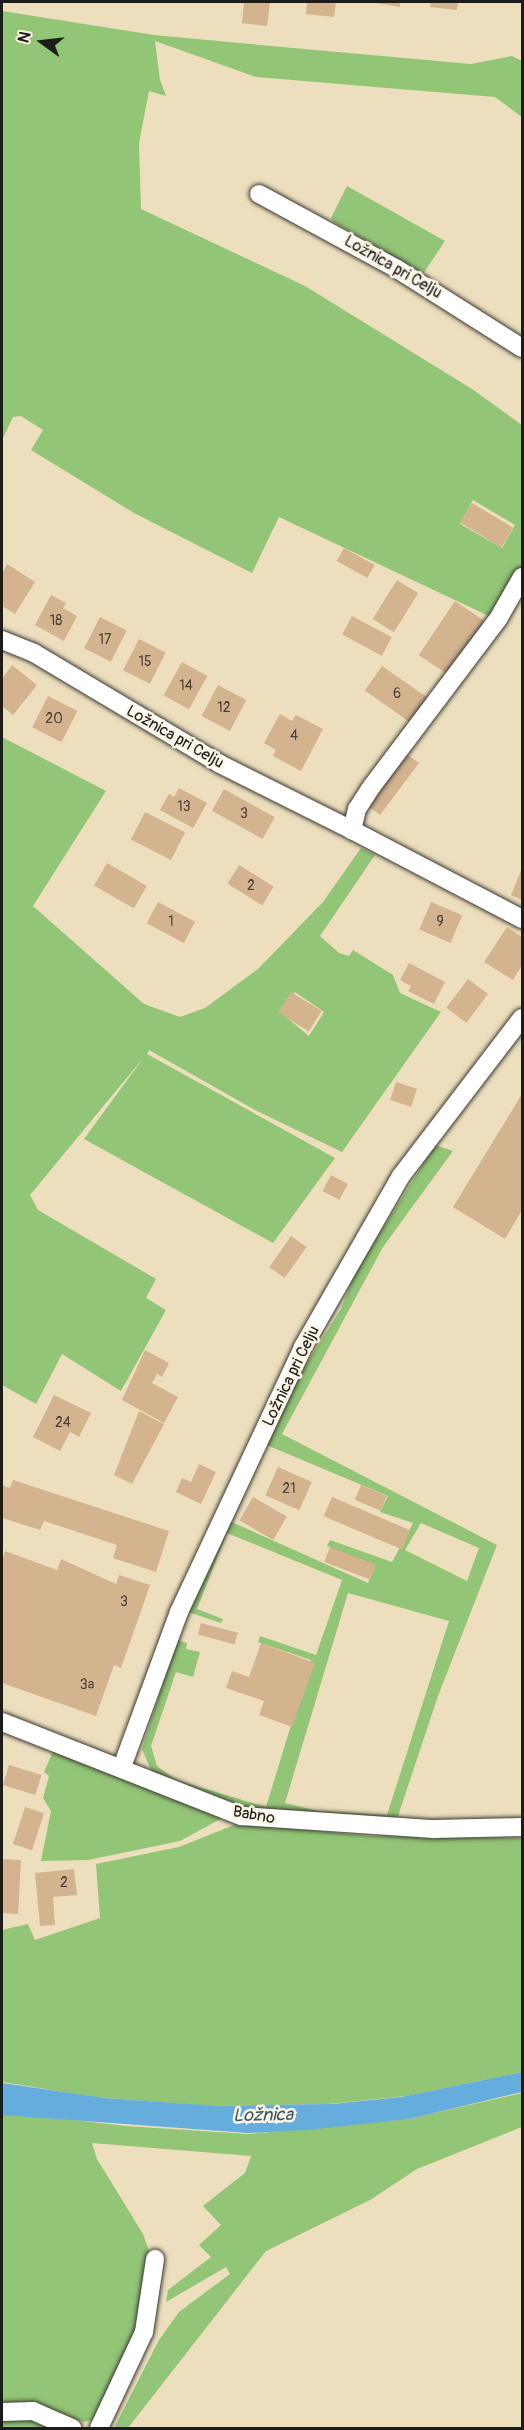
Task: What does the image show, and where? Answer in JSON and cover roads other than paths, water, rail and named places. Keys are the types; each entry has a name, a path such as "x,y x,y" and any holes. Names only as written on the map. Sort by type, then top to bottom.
{"street":[{"name":"Ložnica pri Celju","path":"259,194 398,269 522,348"},
{"path":"352,830 357,809 372,786 498,619 522,577"},
{"name":"Ložnica pri Celju","path":"2,640 34,653 220,764 522,919"},
{"name":"Ložnica pri Celju","path":"122,1767 179,1612 303,1347 400,1176 522,1018"},
{"name":"Babno","path":"2,1722 122,1767 241,1816 434,1829 522,1827"},
{"path":"99,2428 144,2332 155,2259"},
{"path":"2,2412 33,2411 72,2428"}],"water":[{"name":"Ložnica","path":"522,2072 522,2092 409,2119 307,2130 248,2133 2,2115 2,2083 105,2098 218,2106 332,2104 401,2097"}]}
